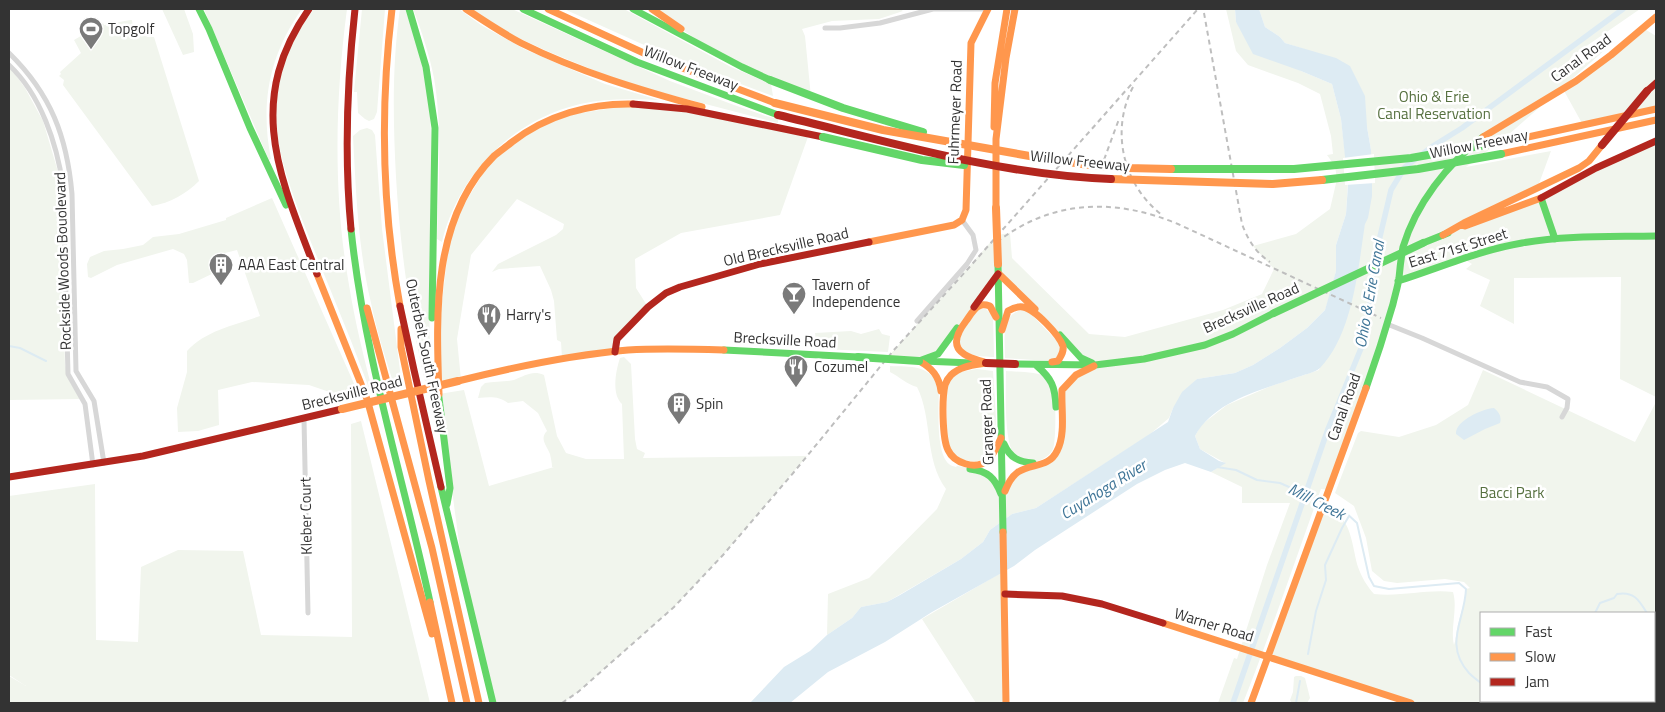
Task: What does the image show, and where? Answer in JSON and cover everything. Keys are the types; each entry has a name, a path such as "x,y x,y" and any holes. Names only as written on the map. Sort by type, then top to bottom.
{"main road":[{"path":"199,9 250,128 309,254 355,364 395,494 452,703"},
{"path":"309,254 280,170 273,140 271,110 282,58 290,38 310,9"},
{"path":"355,9 349,64 346,127 349,204 358,283 365,326 428,610"},
{"name":"Outerbelt South Freeway","path":"392,9 385,83 384,152 389,228 400,301 424,413 493,703"},
{"path":"466,9 492,27 530,48 586,72 643,91 779,129 823,137 922,160 1071,176"},
{"name":"Willow Freeway","path":"523,9 636,62 778,115 969,161 1071,176 1177,182 1273,184 1347,178 1418,169 1502,154 1656,120"},
{"name":"Willow Freeway","path":"548,9 648,56 775,103 883,130 1089,165 1237,170 1294,169 1411,158 1519,139 1656,109"},
{"path":"633,9 770,80 811,97 920,131 1041,158"},
{"path":"652,9 718,54"},
{"name":"Fuhrmeyer Road","path":"962,220 966,210 971,43 988,9"},
{"name":"Granger Road","path":"1004,702 1005,594 996,139 1007,9"},
{"name":"Granger Road","path":"1001,65 1014,9"},
{"path":"410,11 426,67 435,128 433,352 450,488 447,509"},
{"name":"Canal Road","path":"1251,703 1265,656 1319,515 1387,324 1398,281 1401,256 1414,222 1449,168 1481,139 1605,61 1656,17"},
{"path":"1443,235 1579,168 1589,161 1647,91 1656,83"},
{"path":"438,394 439,287 444,252 459,205 473,182 493,157 537,125 581,108 599,105 621,103 653,104 748,119"},
{"name":"Brecksville Road","path":"9,477 93,465 172,450 550,360 615,352 652,349 710,349 919,361 1015,364 1095,365 1144,359 1204,344 1233,334 1274,313 1443,235 1540,198 1596,168 1656,141"},
{"path":"1540,198 1555,239"},
{"path":"349,204 370,318 432,548 467,703"},
{"name":"Old Brecksville Road","path":"615,352 617,339 636,319 656,300 680,287 760,264 954,225 962,220"},
{"name":"East 71st Street","path":"1398,281 1439,269 1483,252 1522,244 1555,239 1656,236"},
{"path":"919,361 938,354 999,274 1081,358 1095,365"},
{"path":"400,301 402,347 479,703"},
{"path":"986,363 961,353 956,343 957,333 978,306 988,305 995,311 999,339"},
{"path":"999,339 1008,311 1016,307 1026,307 1033,311 1059,338 1063,347 1063,353 1058,362 1036,364"},
{"path":"919,361 933,369 940,381 942,442 946,455 957,466 987,472 996,481 1002,497"},
{"path":"986,363 960,368 948,377 945,384 944,400 948,450 960,462 978,465 986,462 993,454 1002,436"},
{"path":"1002,436 1009,455 1023,463 1036,463 1046,459 1054,449 1057,434 1055,387 1052,380 1036,364"},
{"path":"1002,497 1011,477 1018,471 1026,467 1045,464 1054,458 1060,446 1062,390 1066,383 1076,374 1095,365"},
{"name":"Warner Road","path":"1005,594 1062,596 1102,604 1411,703"}],"street":[{"path":"825,28 880,23 932,9 988,9"},
{"path":"9,53 26,69 50,108 62,136 70,166 73,213 76,371 94,401 104,463"},
{"name":"Rockside Woods Bouolevard","path":"9,65 18,75 52,134 60,171 63,196 68,374 84,404 93,465"},
{"path":"917,321 967,264 976,250 973,235 962,220"},
{"path":"1387,324 1520,382 1547,387 1568,399 1567,408 1562,416"},
{"name":"Kleber Court","path":"304,418 308,613"}],"green space":[{"path":"162,9 184,9 193,34 194,52 183,55"},
{"path":"204,9 302,9 282,44 270,81 267,99 268,139 271,159 269,160"},
{"path":"314,9 347,9 338,113 337,147 340,217 351,299 373,393 371,394 291,189 282,159 277,129 277,100 282,71 294,40"},
{"path":"362,9 385,9 377,112 374,119 369,121 358,113 357,92 354,92"},
{"path":"400,9 405,9 419,52 430,114 429,289 431,379 425,381 406,279 396,177 394,93"},
{"path":"413,9 459,9 481,25 524,49 605,84 659,100 620,99 590,102 555,112 532,123 511,137 475,173 461,194 450,217 442,242 437,239 439,158 437,98 430,60"},
{"path":"471,9 512,9 670,81 778,119 778,123 625,83 508,33"},
{"path":"564,9 624,9 731,67 771,84 773,96 682,62"},
{"path":"652,9 900,9 903,11 879,19 832,21 802,29 805,36 811,97 718,54"},
{"name":"Ohio & Erie Canal Reservation","path":"1226,9 1235,9 1236,22 1301,71 1332,84 1341,119 1345,153 1371,150 1367,127 1317,54 1285,43 1280,37 1265,27 1259,9 1640,9 1572,56 1558,78 1560,79 1576,70 1615,41 1507,136 1466,167 1551,151 1537,189 1464,223 1541,198 1656,141 1656,397 1620,379 1621,277 1514,278 1514,324 1480,306 1490,280 1466,269 1472,264 1464,259 1398,281 1385,331 1329,490 1321,489 1243,703 1218,703 1234,658 1237,659 1267,565 1290,503 1242,503 1242,487 1211,472 1225,463 1200,449 1195,436 1201,425 1227,405 1271,386 1319,370 1365,224 1348,182 1346,214 1336,245 1336,271 1330,295 1325,310 1307,328 1253,365 1235,373 1197,379 1173,408 1169,418 1149,435 1036,508 1012,514 990,530 983,542 961,559 887,602 861,607 852,618 827,635 828,594 869,578 937,509 946,489 934,465 925,412 917,387 890,372 890,366 919,368 930,374 939,387 939,428 945,458 950,465 956,467 983,470 1003,497 1011,477 1045,464 1057,452 1062,390 1095,365 1081,358 999,274 938,354 919,361 887,358 997,235 1010,233 1012,258 1089,334 1125,337 1223,310 1262,294 1274,269 1253,246 1296,234 1330,209 1337,179 1335,166 1327,155 1333,154 1331,136 1320,94 1298,83 1248,65 1236,51"},
{"path":"132,20 133,28 136,30 149,27 150,34 147,37 154,37 199,181 177,197 165,203 152,206 63,85 64,80 59,76 60,72 81,53 74,40 103,23 104,25"},
{"path":"1643,28 1656,36 1656,109 1583,125 1563,89"},
{"path":"9,68 25,88 43,121 59,175 65,365 70,382 80,399 9,400"},
{"path":"639,104 809,134 780,215 681,233 635,259 636,288 648,307 617,339 615,352 562,358 561,342 557,340 554,301 540,266 499,269 492,272 498,264 556,235 563,229 564,224 517,199 471,255 457,339 461,380 437,387 437,344 451,226 493,157 555,117"},
{"path":"367,128 372,130 375,135 382,229 402,386 395,388 373,314 360,241 353,136 360,130"},
{"path":"272,198 359,395 344,397 309,385 252,382 218,390 219,425 198,431 178,432 177,408 187,372 187,351 212,333 260,316 237,250 225,253 215,263 218,271 193,283 189,283 187,260 184,254 173,249 117,265 91,278 88,277 87,264 90,257 104,251 143,245 153,237 179,234 226,220 226,218"},
{"path":"986,309 993,316 994,357 974,355 962,350 959,346 958,340 961,332 978,310"},
{"path":"1024,310 1030,313 1058,342 1060,349 1057,357 1049,361 1005,358 1007,321 1016,312"},
{"path":"879,329 882,334 890,336 888,352 821,349 816,342 815,333 851,331 861,334"},
{"path":"624,357 631,364 635,439 637,449 645,453 643,458 807,456 723,555 674,607 578,692 562,703 492,703 461,557 439,394 464,390 489,486 554,467 552,467 550,454 544,440 547,431 538,413 523,401 508,403 498,398 478,398 481,387 485,383 514,380 532,373 544,375 557,436 566,453 586,459 624,459 622,404 616,394 615,382 620,358"},
{"path":"977,369 993,371 996,418 993,449 984,459 975,462 959,459 951,450 947,436 947,387 951,379 960,372"},
{"name":"Bacci Park","path":"1483,370 1635,442 1656,402 1656,703 1411,703 1267,656 1322,509 1334,513 1341,518 1349,530 1356,561 1365,582 1374,594 1394,595 1433,591 1453,592 1455,605 1454,645 1466,589 1470,588 1464,582 1445,579 1397,583 1384,581 1372,571 1366,538 1354,506 1335,493 1358,433 1361,431 1399,437 1436,425 1468,405"},
{"path":"1006,371 1033,373 1043,376 1047,378 1053,391 1055,397 1054,445 1051,452 1042,460 1027,461 1020,459 1012,451 1009,443 1007,423"},
{"path":"361,421 430,703 9,703 9,676 26,686 9,675 9,496 95,484 96,640 138,642 141,567 178,550 243,551 261,635 352,637 351,424"},
{"path":"1004,571 1006,700 1001,703 976,703 922,619"},
{"path":"1294,677 1305,678 1310,698 1307,703 1292,703 1290,700 1293,692"}],"water":[{"name":"Cuyahoga River","path":"1235,9 1259,9 1265,27 1280,37 1285,43 1336,58 1350,66 1365,96 1371,150 1372,196 1365,224 1352,300 1340,337 1331,354 1318,370 1239,398 1226,405 1203,424 1195,436 1200,449 1219,461 1226,463 1211,472 1185,463 1165,470 1137,484 1035,550 1014,566 932,612 885,642 828,672 790,703 750,703 784,667 810,651 827,635 852,618 861,607 887,602 961,559 983,542 990,530 1012,514 1036,508 1168,422 1182,392 1197,379 1235,373 1253,365 1307,328 1325,310 1336,271 1336,245 1346,214 1348,185 1341,119 1332,84 1253,54 1236,22"},
{"path":"1494,408 1500,415 1500,423 1464,440 1456,434 1457,429 1464,420 1476,413"}],"pier":[{"path":"1374,154 1375,183 1345,185 1343,158"}],"waterway":[{"name":"Ohio & Erie Canal","path":"1233,703 1328,429 1362,346 1370,305 1374,262 1391,190 1405,167 1433,146 1462,128 1623,9"},
{"path":"9,346 20,348 46,361"},
{"name":"Mill Creek","path":"1217,467 1236,470 1257,480 1280,483 1323,502"},
{"name":"Mill Creek","path":"1327,504 1344,511 1357,523 1369,577 1374,586 1389,589 1459,583 1466,589 1457,632 1457,652 1469,673 1480,682"},
{"path":"1308,654 1316,611 1326,580 1325,565 1349,516"},
{"name":"Mill Creek","path":"1596,612 1600,603 1623,593 1632,595 1646,612"},
{"path":"1296,703 1300,681"}],"railway":[{"path":"562,703 578,692 674,607 723,555 893,351 1198,9"},
{"path":"1204,13 1242,224 1253,246 1270,262"},
{"path":"1133,87 1122,121 1124,156 1138,189 1162,215"},
{"path":"1101,168 1119,119"},
{"path":"997,242 1018,228 1040,217 1062,211 1085,207 1131,210 1178,224 1381,318"}],"traffic: fast":[{"path":"199,9 250,128 286,205"},
{"path":"409,9 426,67 435,128 432,318"},
{"path":"523,9 637,62 778,115"},
{"path":"633,9 770,80"},
{"path":"770,80 843,108 923,132"},
{"path":"823,137 922,160 964,165"},
{"path":"1366,388 1393,304 1399,281 1403,247 1416,215 1445,172 1483,137"},
{"path":"1171,169 1294,169 1411,158 1519,139"},
{"path":"1322,180 1418,169 1501,154"},
{"path":"1541,198 1555,239"},
{"path":"351,229 365,323 385,416 430,602"},
{"path":"1423,243 1448,233"},
{"path":"1398,281 1475,255 1506,246 1539,240 1656,236"},
{"path":"1274,313 1423,243"},
{"path":"998,264 1003,532"},
{"path":"1015,364 1095,365 1144,359 1205,345 1233,334 1274,313"},
{"path":"919,361 938,354 957,328"},
{"path":"1060,335 1081,358 1092,363"},
{"path":"724,350 858,357"},
{"path":"858,357 919,361"},
{"path":"923,361 972,363"},
{"path":"1036,365 1052,383 1056,407"},
{"path":"438,390 450,488 447,504"},
{"path":"1004,444 1012,456 1023,462 1033,463"},
{"path":"970,469 990,476 1001,494"},
{"path":"441,487 493,703"}],"traffic: slow":[{"path":"392,9 386,83 385,158 389,232 400,306"},
{"path":"466,9 514,39 565,63 633,87 702,107"},
{"path":"548,9 648,55 775,103"},
{"path":"652,9 681,29"},
{"path":"869,242 954,225 962,220 966,210 971,43 988,9"},
{"path":"994,127 995,83 1007,9"},
{"path":"996,208 996,139 1006,58 1015,9"},
{"path":"1483,137 1576,81 1611,55 1656,17"},
{"path":"775,103 883,130 1041,158 1089,165 1171,169"},
{"path":"439,394 438,331 442,268 449,237 459,208 474,181 494,156 525,133 554,118 585,108 633,104"},
{"path":"1519,139 1656,109"},
{"path":"1501,154 1656,120"},
{"path":"1443,235 1579,168 1589,161 1602,145"},
{"path":"1111,179 1273,184 1322,180"},
{"path":"1465,226 1541,198"},
{"path":"996,208 998,264"},
{"path":"317,274 367,399 432,634"},
{"path":"999,274 1035,309"},
{"path":"984,362 962,353 956,343 957,337 970,315 979,306 990,306 996,317"},
{"path":"1002,330 1008,311 1021,307 1034,312 1052,329 1063,346 1063,352 1058,361 1052,362"},
{"path":"367,308 432,548 467,703"},
{"path":"401,329 401,347 479,703"},
{"path":"458,381 543,362 607,352 652,349 724,350"},
{"path":"919,361 934,373 939,381 941,391"},
{"path":"986,363 967,366 959,370 951,375 945,385 943,408 946,444 951,455 960,462 977,465 989,459 1001,438"},
{"path":"1005,491 1012,478 1018,472 1028,467 1045,463 1054,456 1061,437 1062,390 1076,375 1094,366"},
{"path":"342,409 458,381"},
{"path":"1251,703 1366,388"},
{"path":"1003,532 1006,703"},
{"path":"430,602 452,703"},
{"path":"1163,623 1411,703"}],"traffic: jam":[{"path":"309,9 289,43 277,77 273,109 275,141 281,173 291,206 317,274"},
{"path":"351,229 347,119 355,9"},
{"path":"1647,91 1656,83"},
{"path":"1602,145 1647,91"},
{"path":"633,104 687,109 823,137"},
{"path":"778,115 901,146 985,164 1027,171 1111,179"},
{"path":"1541,198 1596,168 1656,141"},
{"path":"615,352 617,339 648,307 666,293 680,287 760,264 869,242"},
{"path":"974,307 998,274"},
{"path":"400,306 441,487"},
{"path":"986,363 1015,364"},
{"path":"9,477 143,456 342,409"},
{"path":"1005,594 1062,596 1102,604 1163,623"}],"place":[{"name":"Topgolf","path":"91,50"},
{"name":"AAA East Central","path":"221,286"},
{"name":"Tavern of Independence","path":"794,315"},
{"name":"Harry's","path":"489,336"},
{"name":"Cozumel","path":"796,388"},
{"name":"Spin","path":"679,425"}]}
